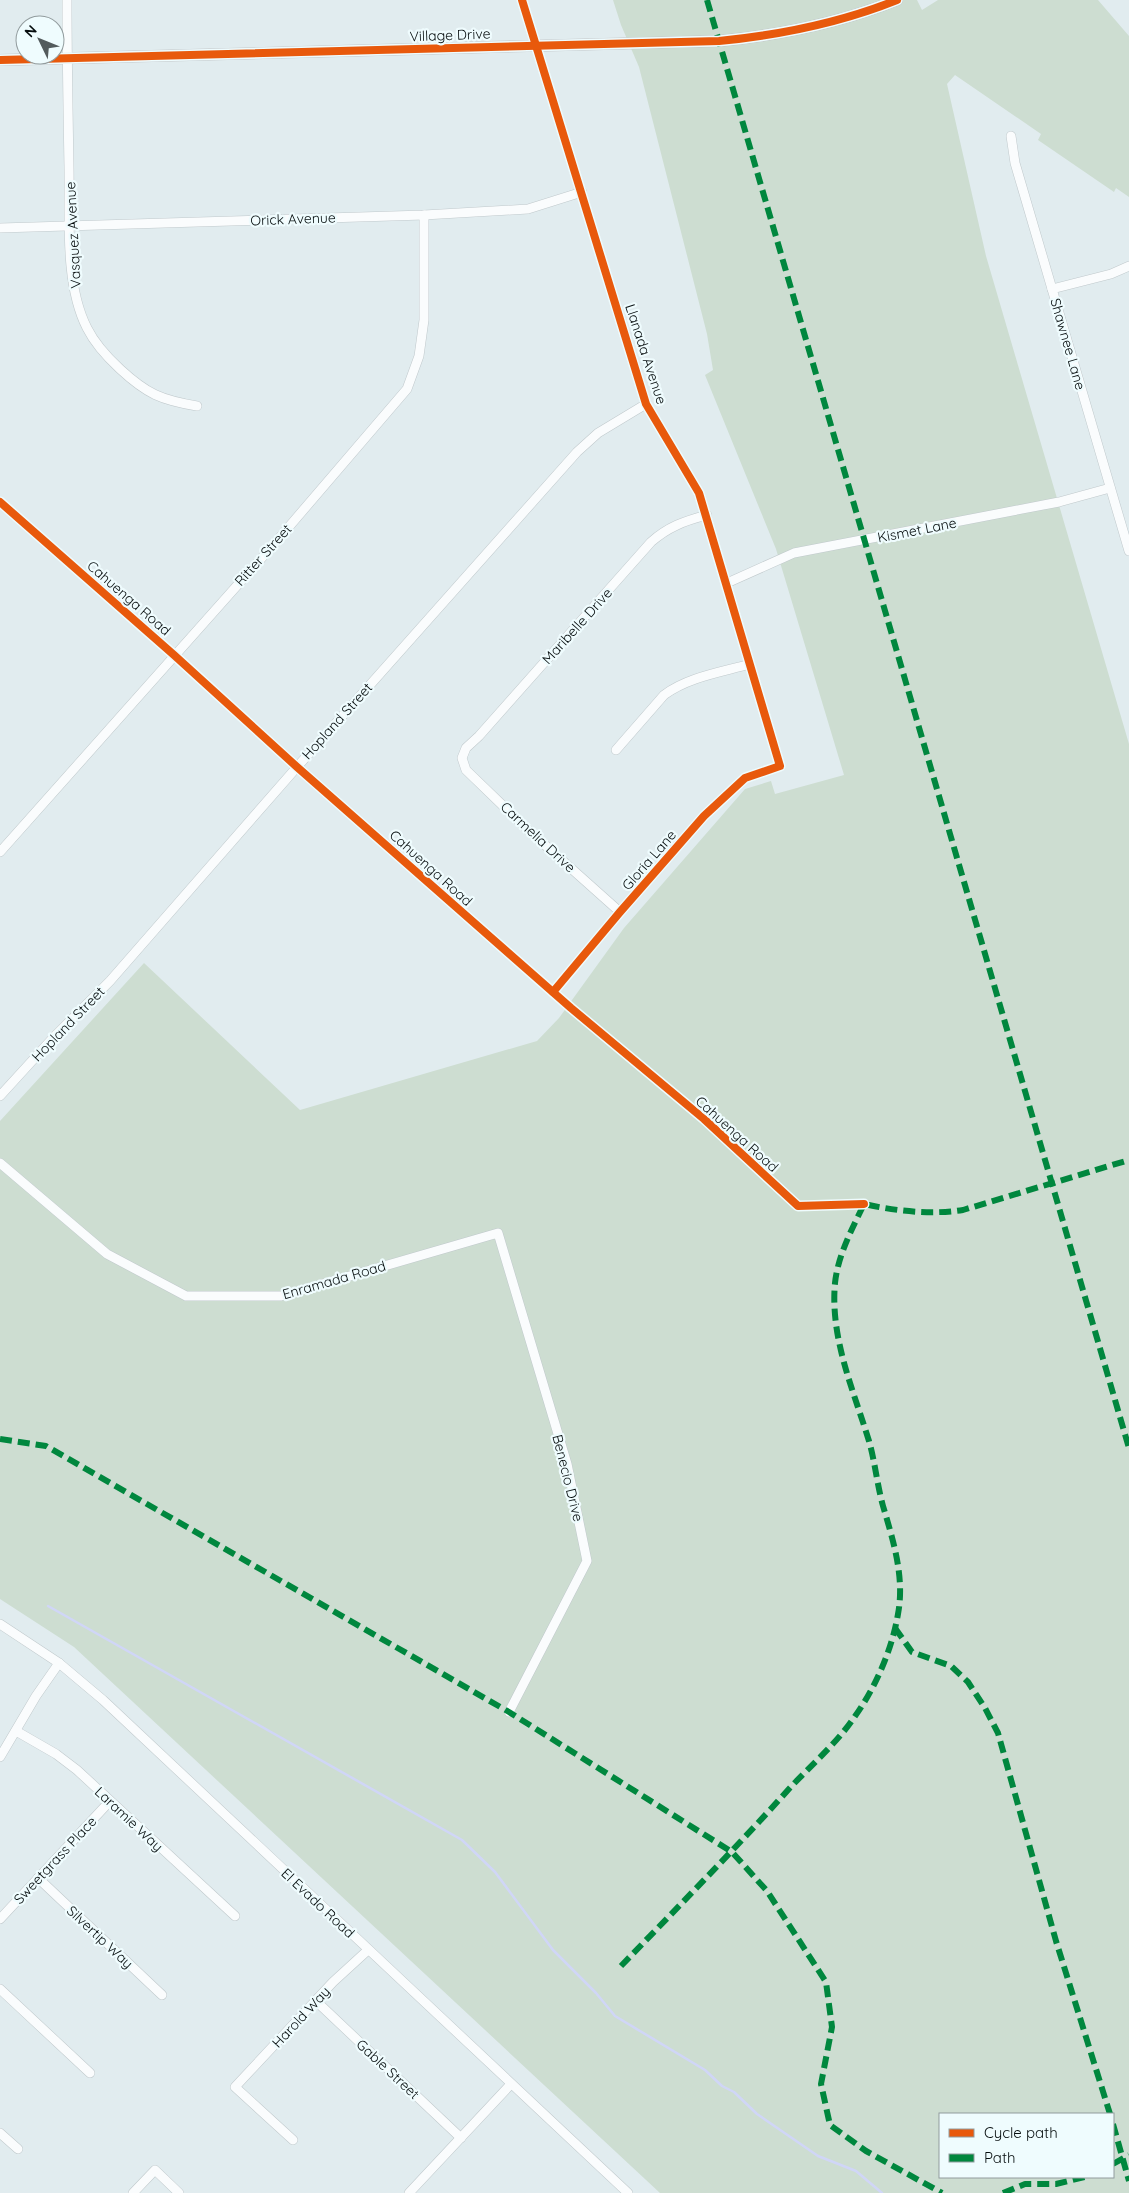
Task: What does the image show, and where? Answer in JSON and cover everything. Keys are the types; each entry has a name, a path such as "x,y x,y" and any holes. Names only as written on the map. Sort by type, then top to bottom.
{"main road":[{"name":"Village Drive","path":"0,60 663,43 752,38 814,26 897,0"}],"street":[{"name":"Vasquez Avenue","path":"67,0 70,226 72,273 80,310 87,328 98,347 128,377 151,394 166,401 196,406"},
{"name":"Llanada Avenue","path":"522,0 646,404 700,492 780,766"},
{"name":"Shawnee Lane","path":"1011,136 1015,162 1129,551"},
{"name":"Orick Avenue","path":"0,228 528,209 582,192"},
{"name":"Ritter Street","path":"0,852 281,536 407,389 419,356 424,320 424,214"},
{"path":"1052,289 1110,274 1129,266"},
{"name":"Hopland Street","path":"0,1096 52,1039 110,981 577,452 598,433 646,404"},
{"name":"Kismet Lane","path":"727,583 794,553 1059,502 1110,488"},
{"name":"Cahuenga Road","path":"0,502 553,992 704,1120 798,1206 864,1204"},
{"name":"Maribelle Drive","path":"462,758 466,748 480,736 651,542 665,530 681,522 707,515"},
{"path":"616,750 671,689 686,682 750,664"},
{"name":"Carmelia Drive","path":"462,758 466,770 527,829 620,912"},
{"name":"Gloria Lane","path":"553,992 704,816 745,778 780,766"},
{"name":"Enramada Road","path":"0,1163 107,1254 186,1296 281,1296 498,1233"},
{"name":"Benecio Drive","path":"498,1233 567,1464 588,1561 509,1712"},
{"name":"El Evado Road","path":"0,1624 59,1663 103,1700 628,2193"},
{"path":"0,1757 36,1696 59,1663"},
{"name":"Laramie Way","path":"16,1731 66,1761 235,1916"},
{"name":"Sweetgrass Place","path":"0,1920 110,1802"},
{"name":"Silvertip Way","path":"38,1878 162,1995"},
{"name":"Harold Way","path":"292,2140 235,2087 316,2001 368,1950"},
{"path":"0,1989 90,2073"},
{"name":"Gable Street","path":"316,2001 461,2138"},
{"path":"409,2193 511,2084"},
{"path":"0,2133 18,2150"},
{"path":"133,2193 154,2170 179,2193"}],"green space":[{"path":"613,0 917,0 922,10 938,0 1098,0 1129,36 1129,197 1116,188 1114,192 1038,140 1041,134 955,75 947,84 986,256 1129,744 1129,2193 660,2193 74,1647 0,1599 0,1121 144,963 300,1110 537,1041 559,1018 624,928 745,789 771,781 775,794 844,775 776,549 705,375 713,370 707,334 639,67 621,25"}],"waterway":[{"path":"48,1606 462,1840 495,1872 553,1950 596,1993 615,2016 705,2070 722,2086 734,2092 757,2114 818,2156 856,2171 882,2193"}],"marked path":[{"path":"707,0 1129,1448"},
{"path":"621,1966 839,1737 868,1695 882,1669 892,1641 900,1600 897,1559 869,1441 839,1343 834,1303 839,1262 864,1204 913,1212 963,1210 1129,1160"},
{"path":"0,1439 46,1446 509,1712 732,1852 767,1891 826,1982 832,2027 821,2084 830,2125 866,2151 942,2193"},
{"path":"895,1628 912,1652 951,1666 968,1682 998,1733 1056,1941 1110,2113"},
{"path":"1114,2128 1129,2181"},
{"path":"1114,2163 1129,2155"},
{"path":"1003,2193 1025,2184 1056,2184 1081,2178"}],"cycle path":[{"path":"522,0 646,404 699,493 780,766 745,778 704,816 553,992"},
{"path":"0,60 719,41 810,27 854,15 897,0"},
{"path":"0,502 571,1008 704,1119 798,1206 864,1204"}]}
